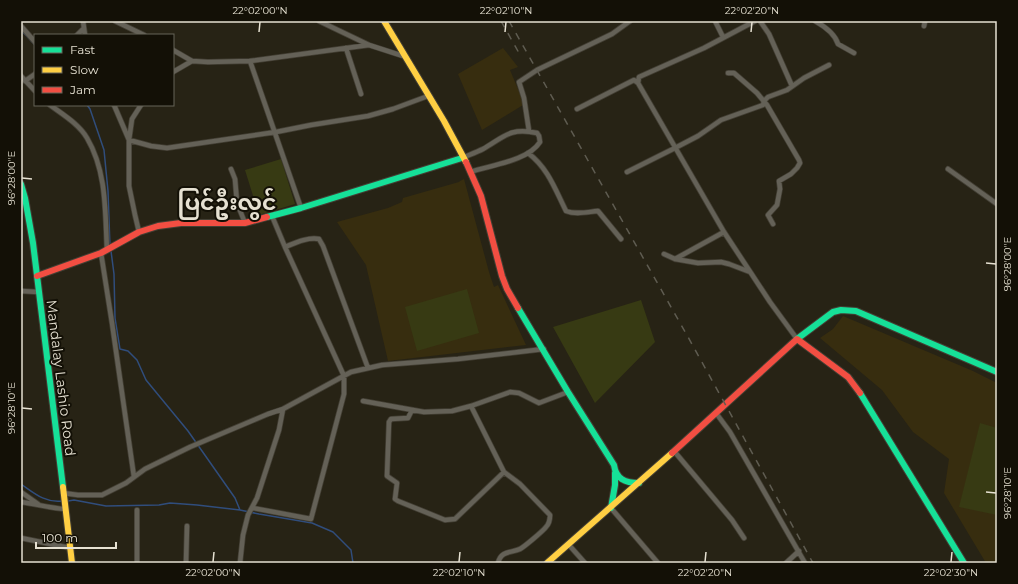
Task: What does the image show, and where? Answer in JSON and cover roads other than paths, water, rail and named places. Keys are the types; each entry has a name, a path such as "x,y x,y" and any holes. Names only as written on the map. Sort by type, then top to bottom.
{"main road":[{"path":"384,21 470,172 483,205 505,283 568,392 614,465 615,485 611,508"},
{"path":"37,276 108,249 140,232 166,224 245,223 302,208 462,158"},
{"name":"Mandalay Lashio Road","path":"21,184 33,243 72,563"},
{"path":"547,563 639,483 797,339 833,312 841,310 856,311 997,372"},
{"path":"797,339 848,377 860,393 964,563"},
{"path":"615,473 620,479 631,484 639,483"}],"street":[{"path":"82,21 85,34"},
{"path":"115,21 142,34"},
{"path":"319,21 368,45 403,56"},
{"path":"529,131 524,98 519,82 537,70 612,34 630,21"},
{"path":"715,21 724,37"},
{"path":"638,83 639,77 755,21"},
{"path":"760,21 769,34 792,86"},
{"path":"815,21 833,35 837,39 838,44 854,53"},
{"path":"21,26 34,41"},
{"path":"78,34 83,29"},
{"path":"174,51 192,61 250,61 368,45"},
{"path":"346,48 362,94"},
{"path":"174,71 192,61"},
{"path":"250,61 302,208"},
{"path":"627,172 698,136 721,120 763,105 764,101 768,97 792,86 829,65"},
{"path":"728,73 734,73 764,101 800,163 794,171 779,181 780,189 777,205 768,215 773,224"},
{"path":"25,81 34,75"},
{"path":"21,76 34,90"},
{"path":"577,109 634,80 638,83 724,232 797,339"},
{"path":"129,140 151,146 167,148 276,132 368,116 393,109 428,96"},
{"path":"51,106 70,120 86,137 101,173 104,191 112,323 134,477"},
{"path":"114,106 129,140"},
{"path":"140,106 132,119 129,140 129,186 140,232"},
{"path":"462,158 484,148 498,138 511,133 529,131 537,133 539,136 540,142 536,148 528,153 505,162 470,172"},
{"path":"528,153 539,161 544,168 566,210 572,213 598,211 621,239"},
{"path":"231,169 235,180 237,203 245,223"},
{"path":"948,169 997,204"},
{"path":"252,509 311,519 344,394 344,376 272,216"},
{"path":"675,259 724,232"},
{"path":"285,247 307,239 319,239 323,246 368,368"},
{"path":"664,254 675,259 698,263 721,262 750,272"},
{"path":"21,291 38,292"},
{"path":"64,495 102,495 126,484 145,470 196,444 283,409 350,372 382,365 458,359 544,349"},
{"path":"363,401 424,412 452,411 510,392 519,393 539,402 568,392"},
{"path":"471,406 504,472 520,484 550,515 550,519 546,527 522,548 504,554 498,560 498,563"},
{"path":"240,563 242,541 248,515 257,498 279,430 283,409"},
{"path":"412,410 408,418 395,418 391,419 389,422 387,476 397,483 395,499 445,520 455,519 504,472"},
{"path":"716,413 730,432 805,563"},
{"path":"674,451 732,520 744,538"},
{"path":"21,492 38,504"},
{"path":"21,502 38,504 49,508 65,507"},
{"path":"611,508 658,563"},
{"path":"137,510 137,563"},
{"path":"186,563 187,526"},
{"path":"21,538 70,548"},
{"path":"569,545 584,563"},
{"path":"786,563 799,551"}],"waterway":[{"path":"21,30 34,44"},
{"path":"88,106 104,150 108,191 110,247"},
{"path":"111,251 114,274 115,318 120,349 128,351 137,360 146,380 188,431 235,498 240,510"},
{"path":"21,484 45,499 62,501"},
{"path":"68,501 74,500 106,506 159,505 170,503 197,505 240,510 312,523 333,532 351,550 353,563"}],"railway":[{"path":"501,21 519,53"},
{"path":"509,21 688,337 813,563"}],"district":[{"name":"ပြင်ဦးလွင်","path":"227,202"}]}
